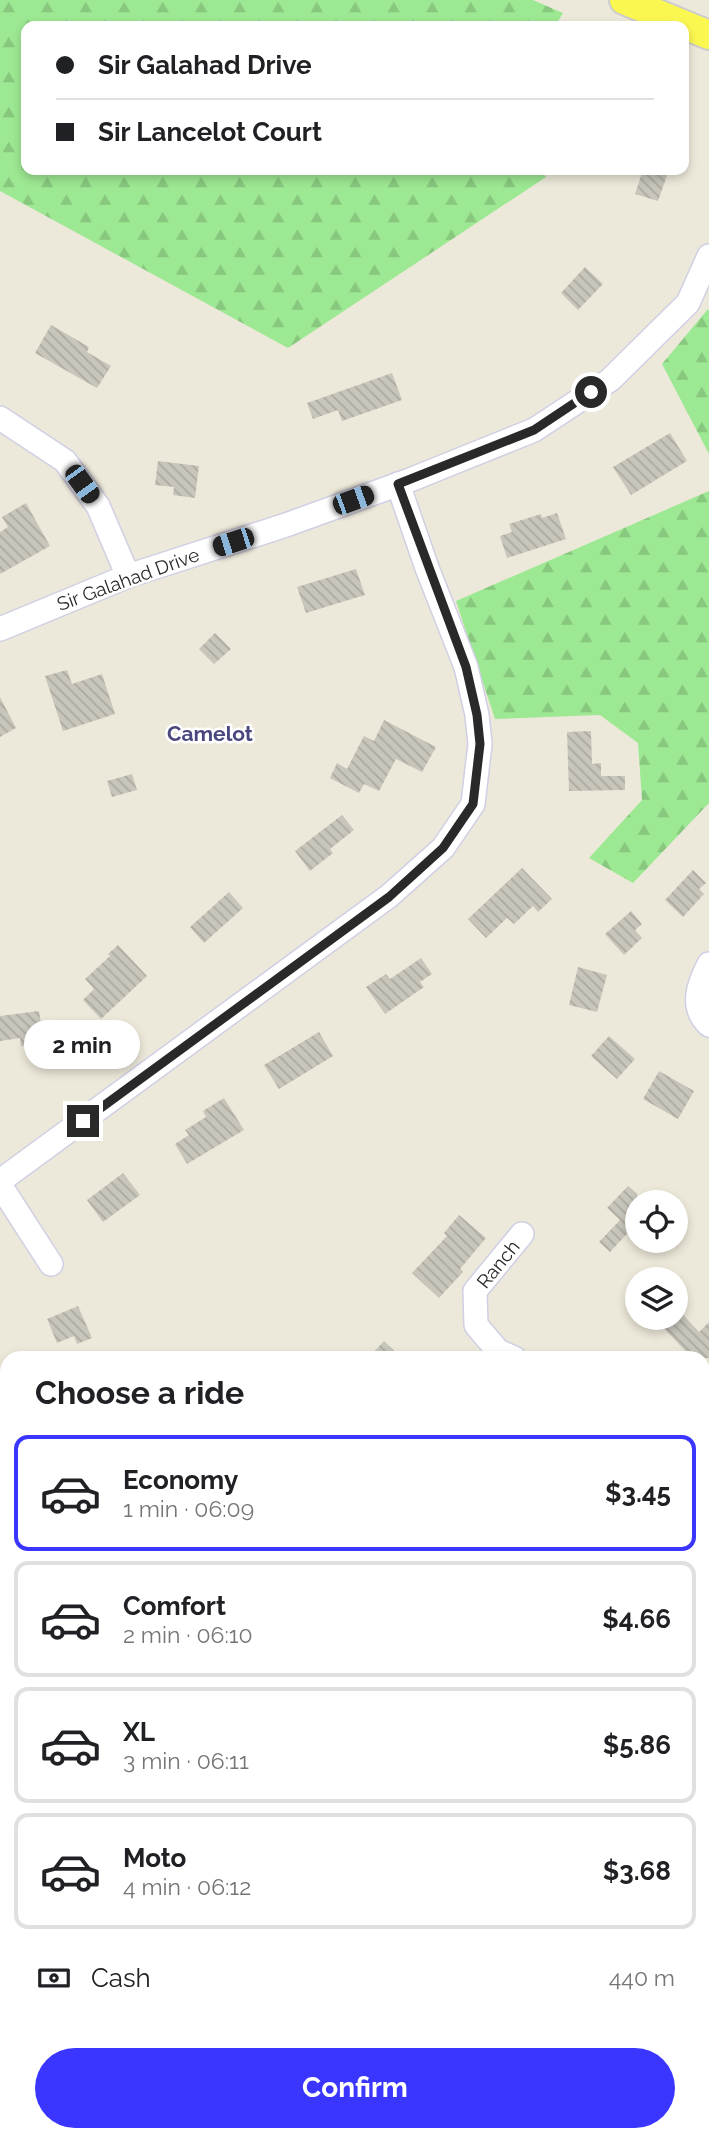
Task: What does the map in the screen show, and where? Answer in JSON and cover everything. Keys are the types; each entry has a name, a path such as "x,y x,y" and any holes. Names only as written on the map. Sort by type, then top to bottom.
{"main road":[{"path":"624,0 675,21"},
{"path":"689,27 709,35"}],"street":[{"name":"Sir Galahad Drive","path":"0,629 128,576 286,525 534,430 610,380 688,303 709,257"},
{"path":"0,418 65,461 98,506 128,576"},
{"path":"51,1264 0,1183 389,897 443,848 473,804 480,744 477,715 466,667 398,484"},
{"path":"709,964 696,993 702,1018 709,1025"},
{"name":"Ranch","path":"498,1351 476,1325 475,1291 522,1234"}],"green space":[{"path":"0,0 533,0 563,13 558,21 21,21 21,175 546,177 288,348 0,191"},
{"path":"708,309 709,311 709,454 662,364"},
{"path":"709,491 709,803 633,883 589,858 642,800 638,743 600,715 495,719 456,601"}],"building":[{"path":"641,175 667,175 658,201 635,194"},
{"path":"585,267 603,284 578,310 561,293"},
{"path":"51,325 89,347 87,352 111,366 97,388 35,353"},
{"path":"392,373 402,400 342,421 338,410 313,419 307,403"},
{"path":"670,433 687,461 631,495 613,467"},
{"path":"158,461 199,466 195,498 173,495 174,487 155,485"},
{"path":"26,503 50,546 0,574 0,532 8,527 2,517"},
{"path":"557,513 566,539 507,558 500,536 512,532 509,524 541,514 542,518"},
{"path":"356,569 365,595 306,613 297,587"},
{"path":"215,633 231,649 214,664 199,649"},
{"path":"67,670 72,684 102,674 115,714 63,731 45,676"},
{"path":"0,697 16,728 0,737"},
{"path":"384,720 436,747 422,772 396,759 379,791 364,784 359,793 330,778 337,763 347,769 364,736 374,741"},
{"path":"591,731 592,764 601,763 601,776 625,776 625,790 569,791 567,732"},
{"path":"132,774 137,790 112,797 107,781"},
{"path":"342,815 354,830 330,849 333,853 310,871 295,851"},
{"path":"522,868 552,899 538,912 533,906 514,924 507,918 486,938 468,919"},
{"path":"693,870 706,883 699,889 704,894 683,917 665,900"},
{"path":"229,892 243,908 204,943 190,927"},
{"path":"631,911 642,924 635,930 642,938 624,955 605,934"},
{"path":"118,945 147,976 101,1019 83,1000 94,989 85,979"},
{"path":"421,958 432,974 420,982 424,987 385,1014 366,987 386,974 390,979"},
{"path":"578,967 607,975 597,1012 569,1005"},
{"path":"39,1011 44,1043 21,1046 20,1038 0,1041 0,1016"},
{"path":"319,1032 333,1056 279,1089 264,1065"},
{"path":"609,1036 635,1059 617,1079 591,1056"},
{"path":"659,1071 694,1091 678,1119 643,1099"},
{"path":"224,1098 244,1130 187,1164 175,1144 189,1135 185,1130 206,1117 203,1111"},
{"path":"123,1173 140,1195 103,1222 87,1200"},
{"path":"628,1186 632,1190 625,1190 625,1236 610,1252 599,1242 620,1220 607,1208"},
{"path":"459,1215 486,1238 460,1269 463,1272 439,1298 412,1273 447,1236 444,1233"},
{"path":"78,1306 92,1338 77,1344 74,1336 57,1343 47,1319"},
{"path":"688,1320 699,1332 709,1322 709,1351 685,1351 665,1330 688,1330"},
{"path":"384,1341 395,1351 375,1351"}],"district":[{"name":"Camelot","path":"210,734"}],"route":[{"path":"83,1121 389,897 443,848 473,804 480,744 477,715 466,667 398,484 534,430 591,392"}]}
